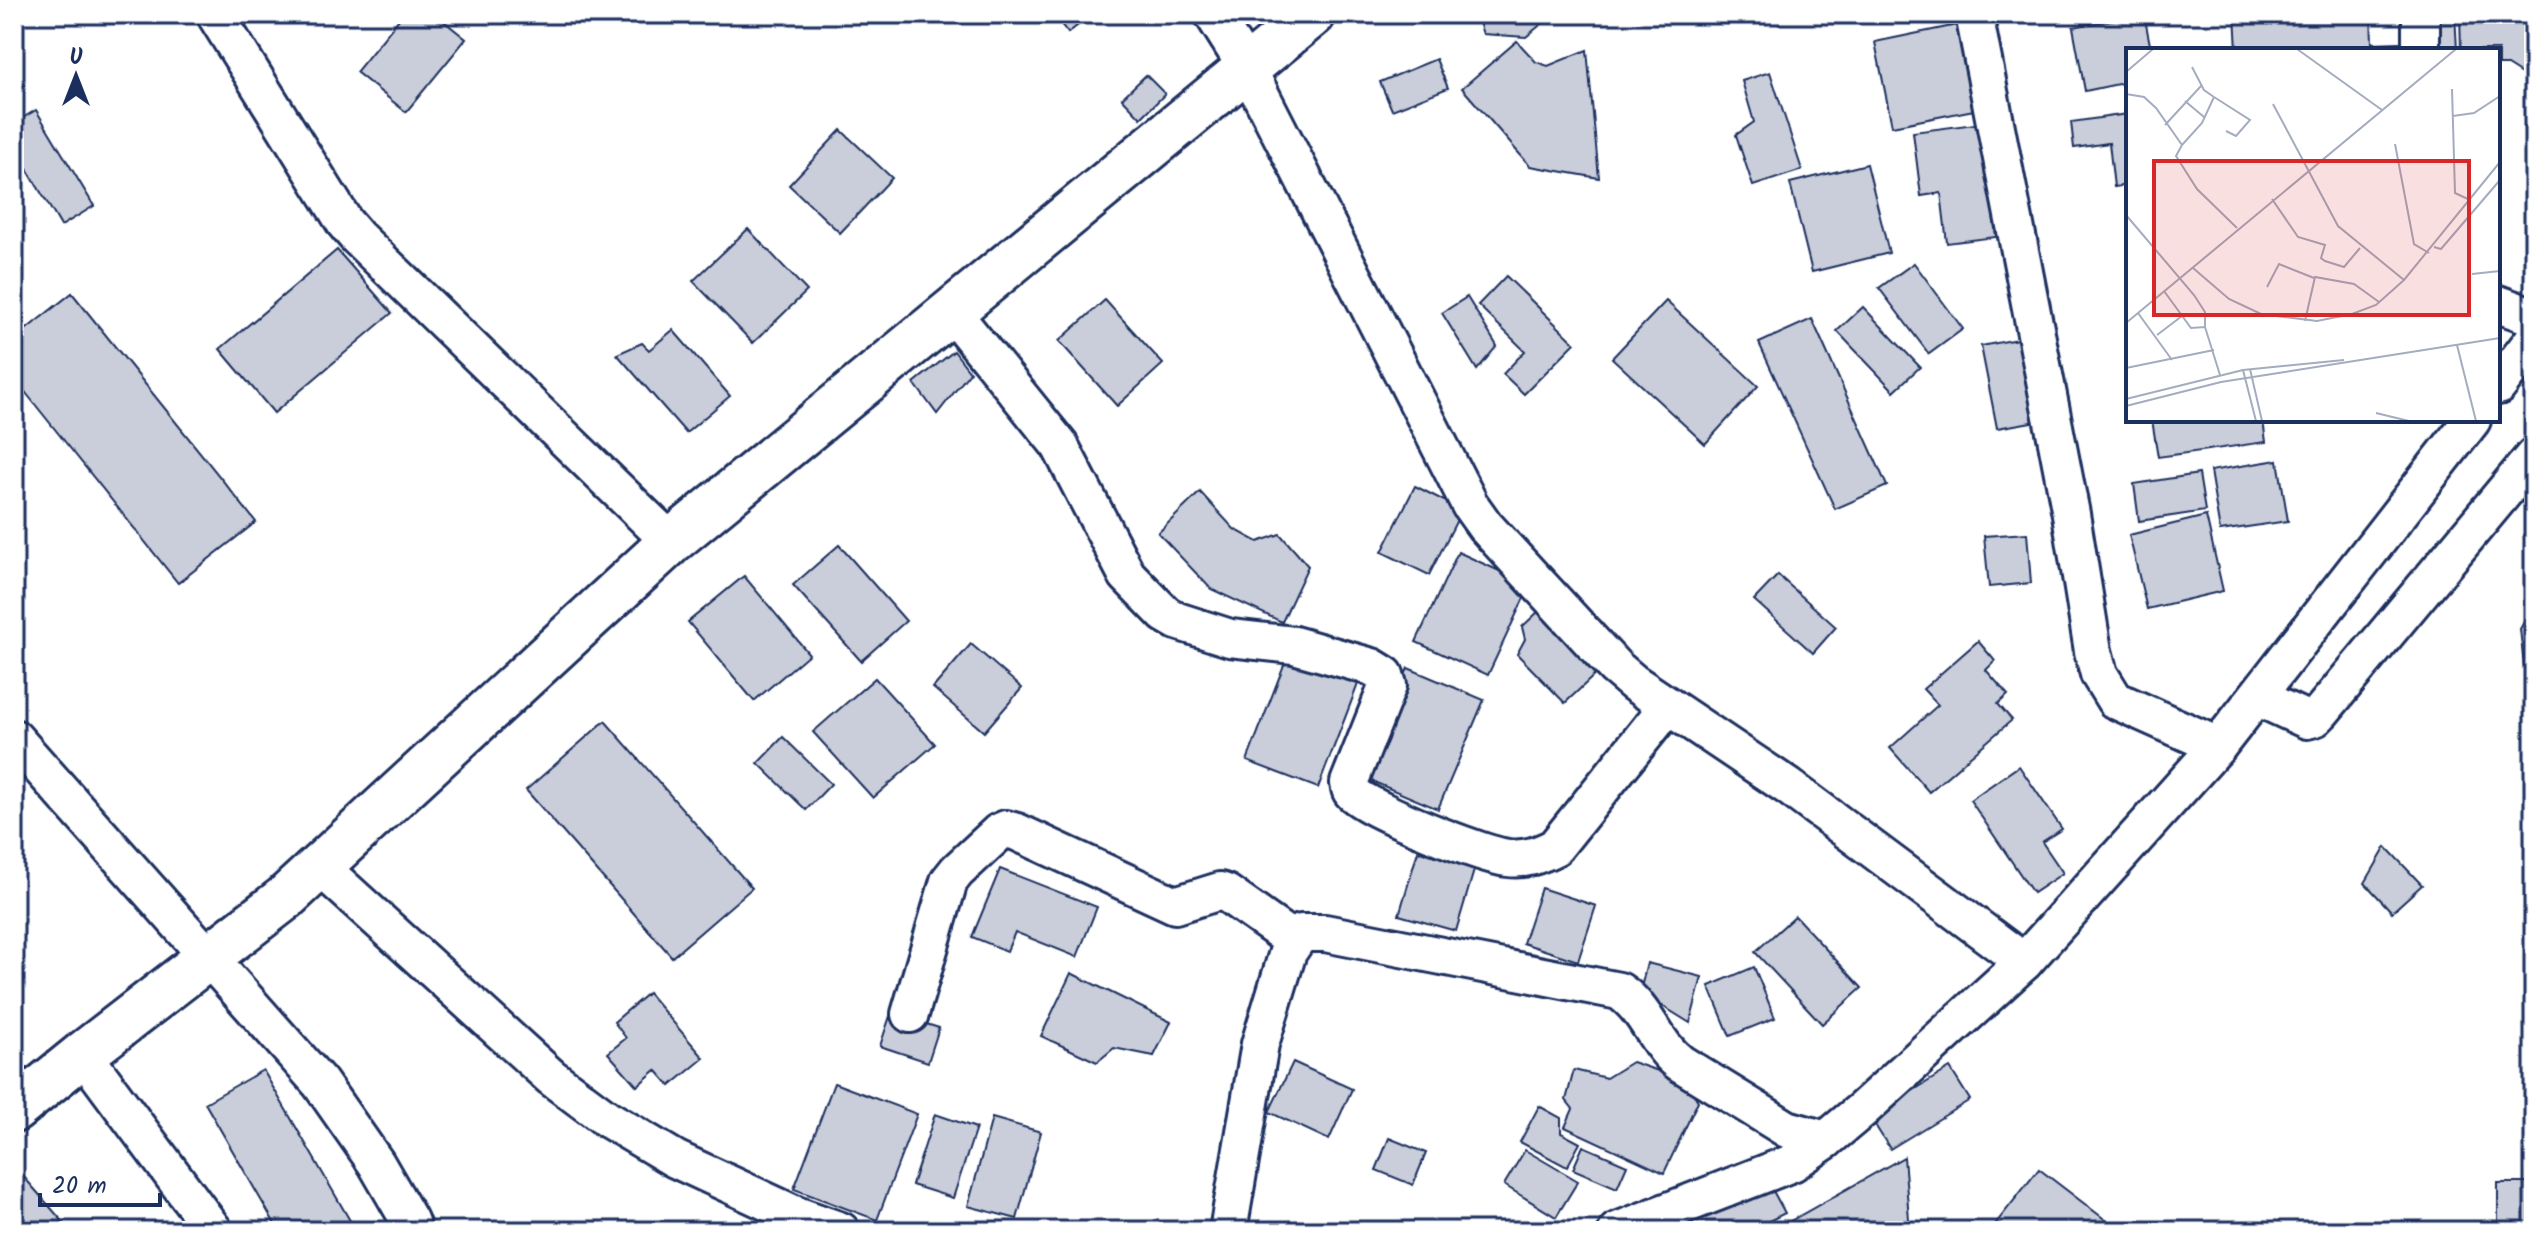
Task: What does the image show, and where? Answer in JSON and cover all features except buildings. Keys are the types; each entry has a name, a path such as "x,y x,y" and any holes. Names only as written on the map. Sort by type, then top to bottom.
{"street":[{"path":"215,14 345,223 357,237 671,542"},
{"path":"1213,14 1247,68 1470,505 1485,526 1615,667 1789,787 2024,962"},
{"path":"14,1110 285,898 671,542 1313,14"},
{"path":"1974,14 2099,674 2115,700 2218,746"},
{"path":"2421,14 2421,48"},
{"path":"2500,305 2534,317"},
{"path":"951,311 1060,446 1127,575 1165,614 1177,621 1230,638 1294,645 1372,667 1385,675 1388,685 1349,783 1354,794 1381,810 1493,856 1522,859 1536,856 1555,847 1668,706"},
{"path":"2500,383 2534,339"},
{"path":"1617,1231 1792,1163 1826,1140 2024,962 2218,746 2470,422"},
{"path":"2257,697 2307,720 2315,718 2534,456"},
{"path":"14,738 320,1083 376,1163 413,1231"},
{"path":"910,1014 949,881 999,832 1006,829 1175,905 1220,891 1226,893 1294,941"},
{"path":"318,865 551,1077 606,1118 675,1159 796,1215 841,1231"},
{"path":"1228,1231 1260,1044 1294,941 1301,933 1325,933 1619,991 1643,1012 1670,1055 1680,1063 1787,1129 1826,1140"},
{"path":"83,1054 214,1231"}]}
